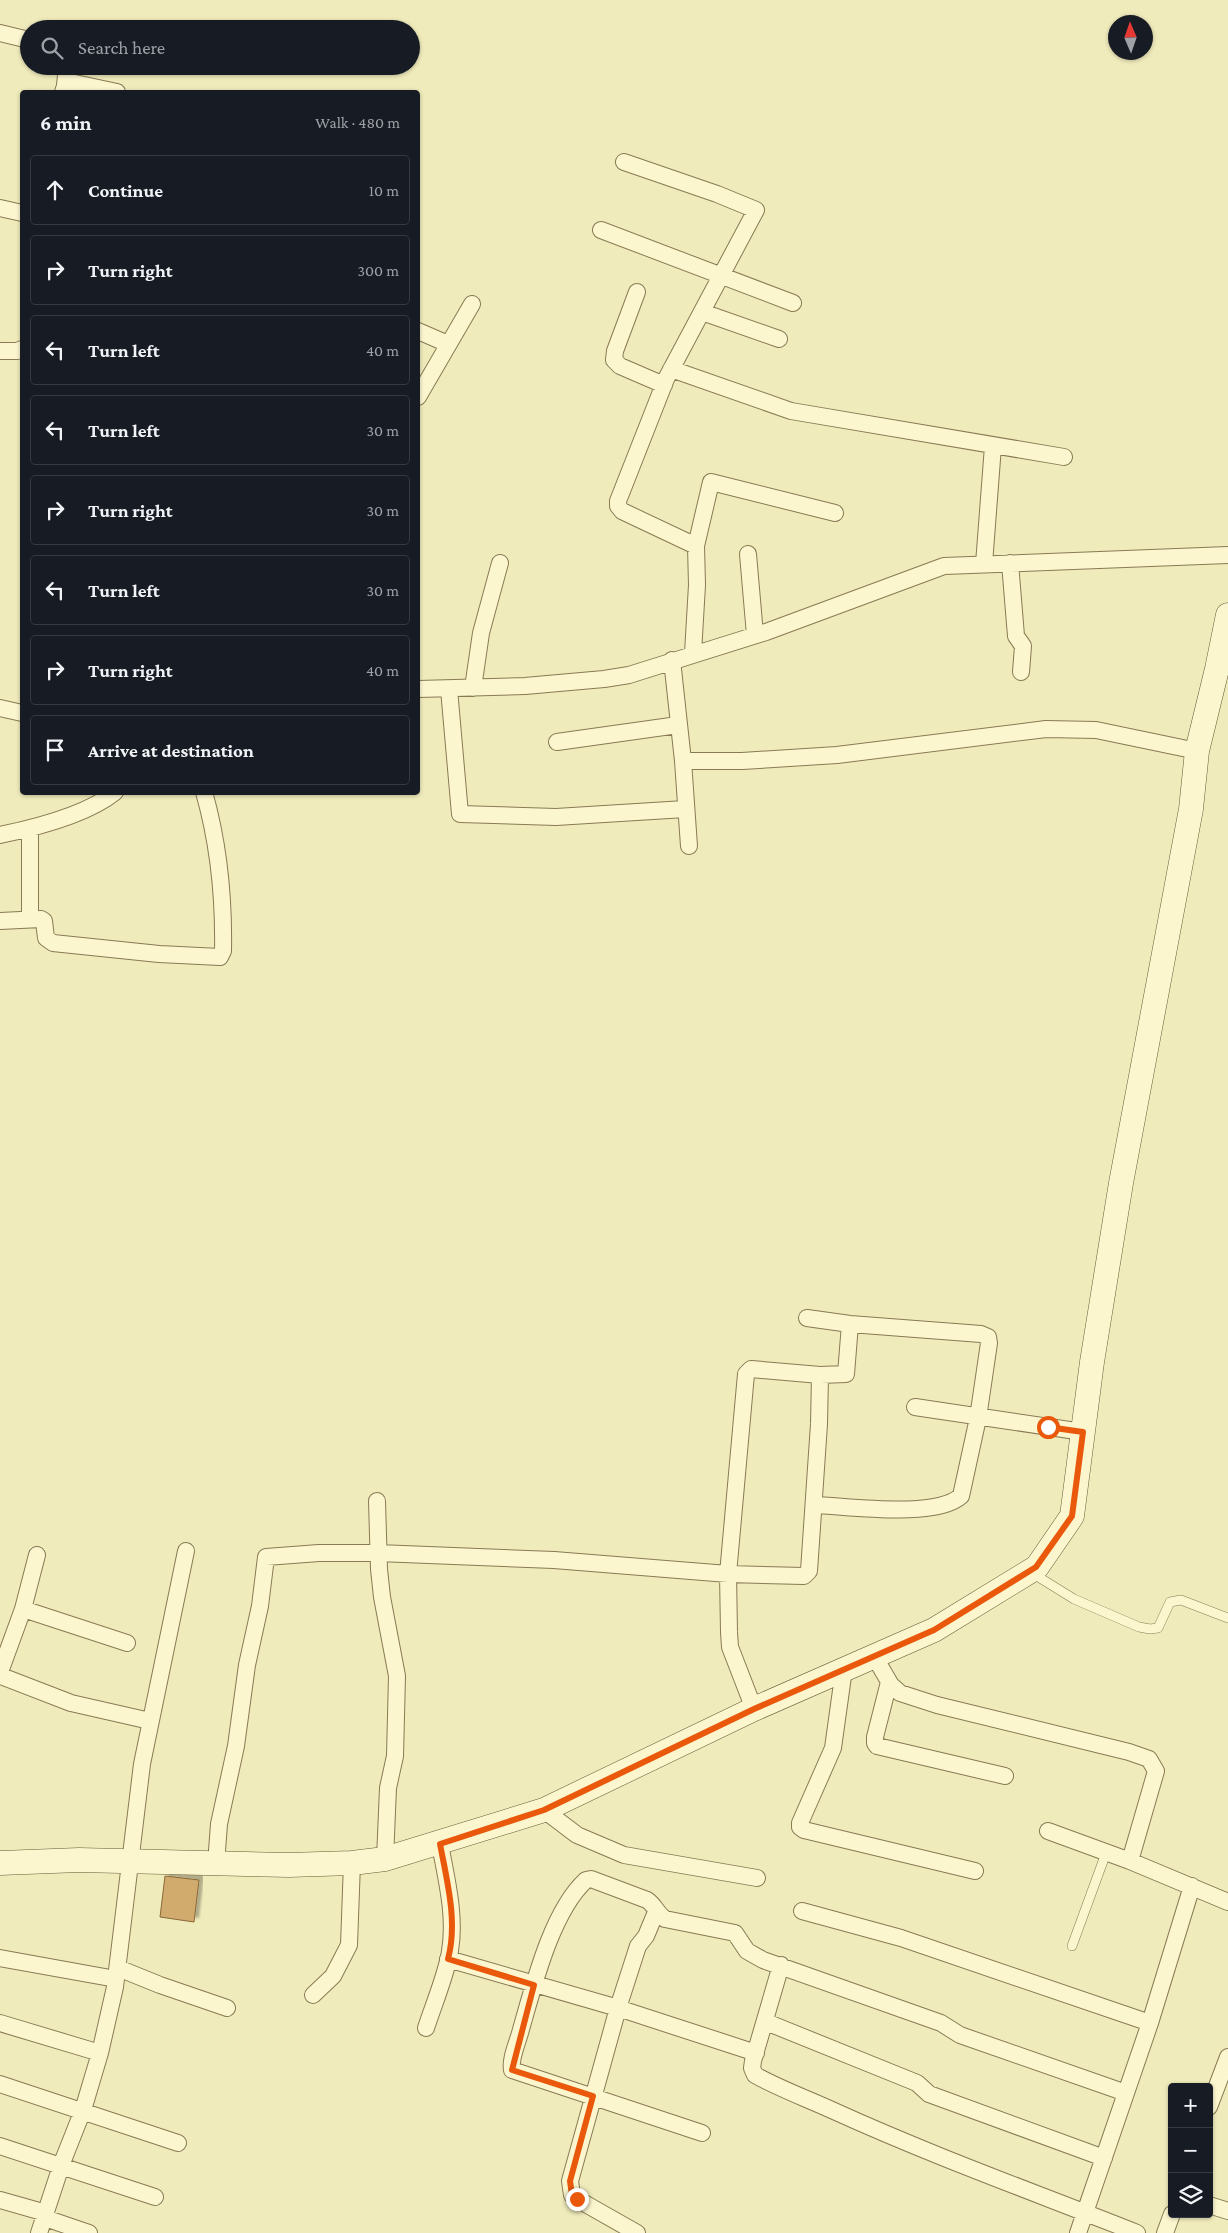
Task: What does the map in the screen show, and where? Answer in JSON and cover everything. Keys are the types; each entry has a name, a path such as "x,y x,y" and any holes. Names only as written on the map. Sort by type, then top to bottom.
{"main road":[{"path":"0,1863 79,1860 289,1866 385,1860 544,1810 754,1709 934,1630 1036,1567 1072,1516 1092,1362 1134,1114 1191,809 1197,751 1223,667 1228,615"}],"street":[{"path":"1,39 20,40"},
{"path":"64,89 66,75"},
{"path":"64,89 70,82 108,90"},
{"path":"624,162 717,194 756,210 671,369 619,497 618,506 622,511 696,546"},
{"path":"0,208 20,213"},
{"path":"601,230 720,277 793,303"},
{"path":"637,292 614,360 620,366 664,385"},
{"path":"420,393 472,304"},
{"path":"702,312 779,340"},
{"path":"420,332 448,344"},
{"path":"0,352 17,352 20,350"},
{"path":"671,369 791,410 1064,457"},
{"path":"984,564 993,446"},
{"path":"693,653 698,585 696,546 712,482 834,513"},
{"path":"748,554 755,635"},
{"path":"420,689 525,686 610,678 641,671 693,653 755,635 939,568 984,564 1228,556"},
{"path":"473,688 481,633 500,562"},
{"path":"1010,563 1016,636 1023,646 1022,672"},
{"path":"672,660 683,761 689,846"},
{"path":"450,688 461,815 582,816 686,809"},
{"path":"0,708 20,713"},
{"path":"557,742 678,725"},
{"path":"683,761 742,761 836,755 1046,729 1096,730 1197,751"},
{"path":"0,835 30,829 98,804 111,795"},
{"path":"0,921 39,918 44,921 46,938 53,943 158,954 220,957 223,951 222,884 216,842 205,795"},
{"path":"30,829 30,919"},
{"path":"807,1318 850,1324 986,1335 989,1343 978,1418 964,1490 961,1496 955,1501 935,1508 923,1509 814,1505"},
{"path":"754,1709 738,1670 729,1640 728,1574 747,1371 751,1369 820,1375 846,1374 850,1324"},
{"path":"216,1864 219,1824 236,1746 247,1665 260,1606 266,1557 319,1553 378,1553 554,1560 728,1574 806,1576 809,1571 814,1505 820,1375"},
{"path":"915,1407 978,1418 1083,1432"},
{"path":"377,1501 378,1553 382,1597 397,1676 395,1756 388,1788 385,1860"},
{"path":"43,2221 83,2110 100,2053 117,1974 141,1772 186,1551"},
{"path":"37,1555 22,1609 0,1672 1,1676 71,1703 150,1721"},
{"path":"22,1609 127,1643"},
{"path":"874,1656 890,1682 900,1693 937,1705 1129,1752 1149,1759 1156,1771 1130,1862"},
{"path":"844,1669 836,1739 800,1823 800,1827 975,1871"},
{"path":"890,1682 875,1737 875,1744 877,1746 1005,1776"},
{"path":"544,1810 577,1835 624,1855 757,1878"},
{"path":"1048,1831 1192,1886 1228,1902"},
{"path":"426,2028 448,1959 451,1943 451,1904 440,1844"},
{"path":"313,1996 333,1976 349,1945 352,1863"},
{"path":"702,2133 512,2070 534,1985 558,1921 586,1880 591,1879 647,1900 656,1912 665,1918 735,1933 747,1951 755,1956 941,2023 960,2035 1126,2093"},
{"path":"1078,2233 1150,2023 1192,1886"},
{"path":"802,1911 901,1938 1150,2023"},
{"path":"637,2233 577,2199 572,2195 570,2181 618,2008 638,1946 646,1936 656,1912"},
{"path":"0,1958 117,1974 160,1985 227,2008"},
{"path":"448,1959 618,2008 756,2053"},
{"path":"781,1965 752,2068 752,2072 758,2077 882,2133 968,2169 1086,2212 1137,2233"},
{"path":"766,2022 917,2083 929,2094 1104,2158"},
{"path":"0,2023 100,2053"},
{"path":"1213,2097 1226,2066"},
{"path":"0,2084 178,2142"},
{"path":"0,2146 154,2197"},
{"path":"0,2200 43,2221 89,2233"},
{"path":"1213,2206 1228,2211"},
{"path":"1166,2233 1171,2218"}],"lane":[{"path":"1030,1572 1074,1599 1140,1627 1158,1628 1170,1602 1174,1600 1181,1600 1228,1618"},
{"path":"1072,1946 1106,1853"}],"building":[{"path":"165,1876 199,1880 194,1922 160,1917"}],"route":[{"path":"577,2199 572,2195 570,2181 593,2096 515,2072 511,2069 534,1985 448,1959 451,1943 451,1904 440,1844 544,1810 754,1709 934,1630 1036,1567 1072,1516 1083,1432 1048,1427"}]}
